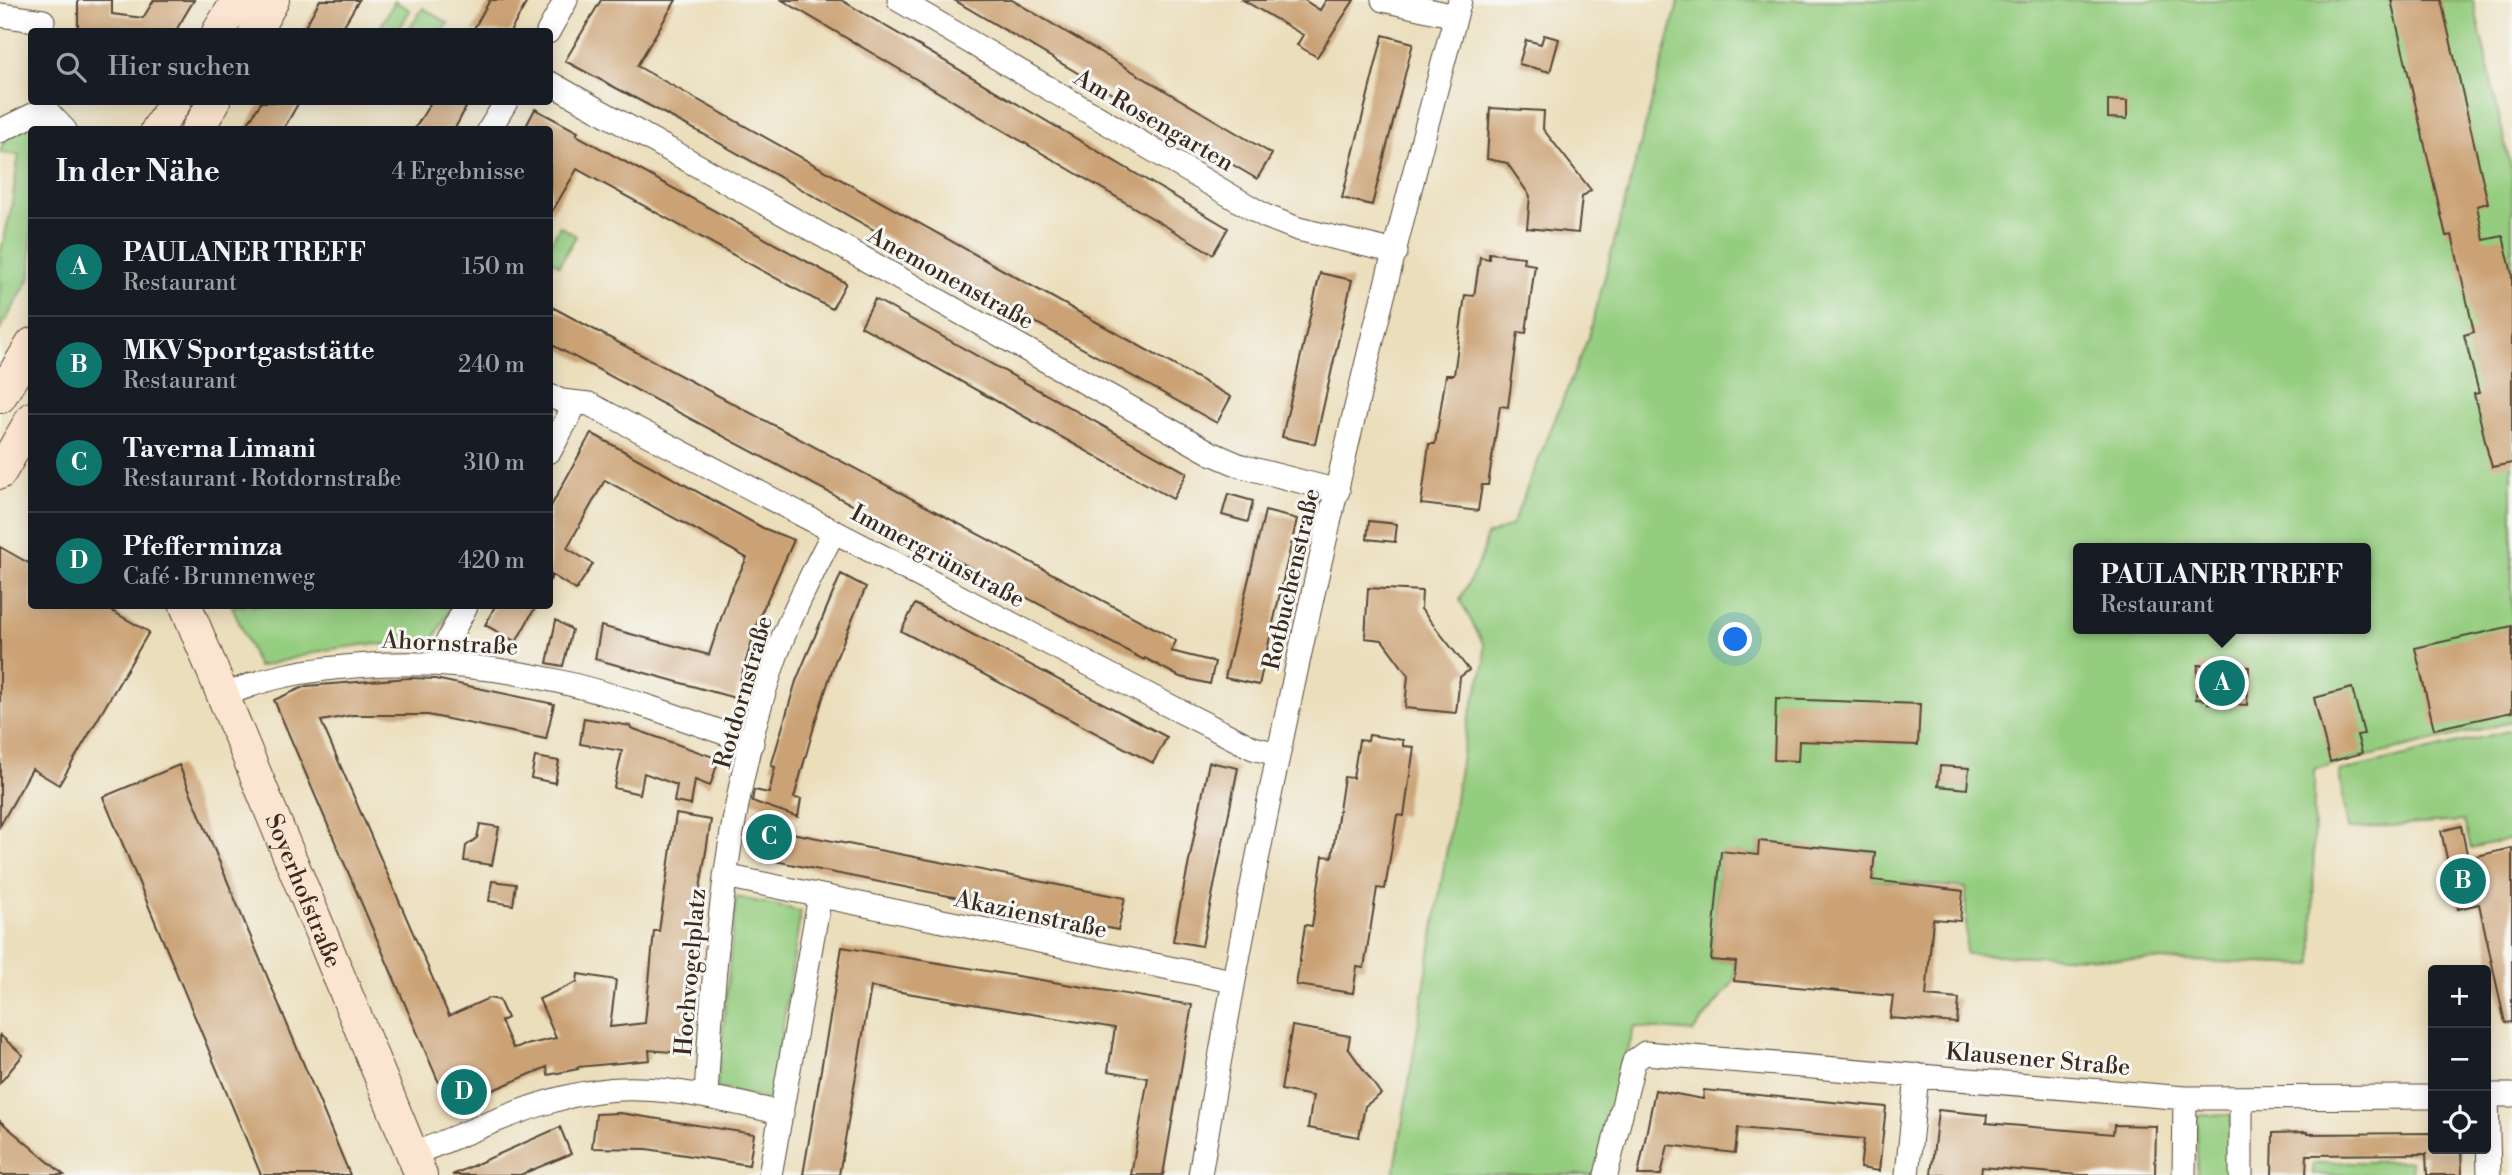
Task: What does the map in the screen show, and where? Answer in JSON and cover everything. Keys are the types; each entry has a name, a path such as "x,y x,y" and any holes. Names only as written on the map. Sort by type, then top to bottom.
{"main road":[{"path":"220,28 238,0"},
{"path":"257,28 273,0"},
{"path":"159,126 172,105"},
{"path":"199,126 212,105"},
{"path":"0,397 28,351"},
{"path":"0,473 22,427"},
{"name":"Soyerhofstraße","path":"187,609 417,1165"}],"street":[{"path":"550,28 566,0"},
{"name":"Am Rosengarten","path":"899,0 1265,216 1298,229 1396,252"},
{"path":"1383,0 1457,8"},
{"name":"Rotbuchenstraße","path":"1200,1175 1232,981 1277,754 1338,491 1457,8"},
{"path":"0,15 43,17"},
{"name":"Anemonenstraße","path":"553,85 1211,453 1241,466 1338,491"},
{"path":"491,126 504,105"},
{"path":"0,131 45,106 62,126"},
{"name":"Immergrünstraße","path":"553,397 589,404 1230,736 1277,754"},
{"path":"553,445 576,403"},
{"name":"Rotdornstraße","path":"725,876 752,743 783,638 834,531"},
{"path":"441,664 445,646 464,609"},
{"name":"Ahornstraße","path":"222,697 263,679 316,669 380,664 496,667 636,701 752,743"},
{"name":"Hochvogelplatz","path":"706,1096 710,1016 725,876 820,896"},
{"path":"770,1175 820,896"},
{"name":"Akazienstraße","path":"820,896 1232,981"},
{"name":"Klausener Straße","path":"1606,1175 1634,1060 1645,1052 2185,1098 2428,1097"},
{"path":"1907,1175 1917,1075"},
{"path":"417,1165 544,1103 585,1093 636,1088 706,1096 782,1114"},
{"path":"2491,1095 2512,1095"},
{"path":"2184,1175 2185,1098"},
{"path":"2241,1098 2241,1175"},
{"path":"2488,1154 2489,1175"}],"green space":[{"path":"1679,0 2473,0 2512,174 2512,722 2314,769 2313,965 1966,954 1966,888 1872,880 1874,853 1759,842 1758,855 1721,852 1711,960 1736,962 1734,981 1693,1032 1634,1027 1597,1175 1394,1175 1467,725 1485,663 1484,645 1460,600 1480,561 1486,536 1512,525 1589,336"},
{"path":"395,1 410,10 400,28 380,28"},
{"path":"423,8 448,23 444,28 410,28"},
{"path":"22,129 28,129 28,281 0,330 0,254 11,210 19,155 0,153 4,139"},
{"path":"560,226 576,236 559,265 553,261 553,239"},
{"path":"233,609 450,609 430,646 370,644 325,650 258,667"},
{"path":"2512,730 2512,838 2471,848 2464,821 2348,829 2339,772"},
{"path":"736,897 801,911 771,1100 717,1088"},
{"path":"2197,1115 2231,1115 2230,1175 2197,1175"},
{"path":"2411,1161 2412,1175 2313,1175 2313,1163"}],"building":[{"path":"78,0 112,0 112,14 143,18 154,0 194,0 177,28 78,28"},
{"path":"320,0 359,0 342,28 304,28"},
{"path":"490,0 528,0 512,28 474,28"},
{"path":"601,0 676,0 637,66 1231,397 1217,423 903,249 904,247 703,134 565,61"},
{"path":"782,0 841,0 1228,228 1213,254"},
{"path":"954,0 1012,0 1272,154 1257,179"},
{"path":"1243,0 1304,0 1320,10 1326,0 1354,0 1317,57 1297,45 1303,35"},
{"path":"2391,0 2441,0 2488,203 2477,206 2484,240 2503,236 2512,274 2512,463 2492,467 2488,453 2474,394 2479,393 2464,335 2474,332 2452,235 2446,236"},
{"path":"1383,35 1413,43 1372,205 1342,198"},
{"path":"1544,35 1559,39 1550,72 1519,64 1526,40 1541,44"},
{"path":"2108,100 2127,101 2127,119 2108,118"},
{"path":"259,105 297,105 285,126 246,126"},
{"path":"429,105 467,105 456,126 416,126"},
{"path":"1490,108 1544,111 1543,129 1591,190 1582,197 1578,233 1527,228 1530,196 1507,163 1487,159"},
{"path":"535,109 578,132 576,135 846,283 832,309 577,169 553,210 553,126 526,126"},
{"path":"1489,253 1524,257 1523,263 1535,265 1526,333 1518,332 1508,407 1500,406 1488,485 1482,485 1478,511 1421,504 1429,444 1435,444 1446,375 1454,375 1465,295 1474,296 1480,257 1489,259"},
{"path":"1320,273 1352,280 1315,444 1282,437"},
{"path":"875,299 1187,473 1173,499 861,326"},
{"path":"553,308 1160,631 1176,641 1171,651 1215,662 1210,684 1180,677 1145,658 1144,660 553,346"},
{"path":"591,433 763,528 794,540 758,620 735,698 595,659 601,626 709,655 729,594 747,558 605,480 567,548 593,564 576,590 553,576 553,503"},
{"path":"1228,494 1253,501 1248,522 1222,515"},
{"path":"1265,511 1297,519 1259,685 1225,678"},
{"path":"1369,521 1397,524 1395,542 1367,539"},
{"path":"0,547 28,563 28,609 108,609 149,632 59,785 32,769 0,826"},
{"path":"841,574 866,587 835,661 815,723 794,798 801,799 798,817 752,801 754,790 769,793 775,767 771,766 796,681"},
{"path":"1368,588 1422,591 1421,609 1469,670 1460,677 1456,713 1405,708 1408,675 1382,640 1365,638"},
{"path":"915,604 1167,737 1153,763 901,631"},
{"path":"493,609 534,609 516,642 485,625"},
{"path":"556,620 572,630 563,666 547,663"},
{"path":"2512,626 2512,712 2434,729 2415,648"},
{"path":"2198,665 2249,667 2247,705 2208,703 2208,700 2196,699"},
{"path":"409,678 435,679 554,704 546,739 428,715 353,715 321,721 449,1016 489,998 499,1000 507,1018 501,1021 513,1048 556,1038 539,999 577,982 578,974 616,980 610,1027 645,1023 654,931 659,931 676,814 711,820 693,933 682,1053 649,1050 650,1060 577,1067 578,1069 548,1075 547,1067 486,1093 484,1088 448,1104 274,700 306,686"},
{"path":"2352,688 2364,734 2357,735 2362,753 2330,762 2314,698"},
{"path":"1776,699 1920,704 1918,745 1799,741 1798,761 1774,760"},
{"path":"584,718 631,726 719,759 710,786 695,780 691,805 674,802 677,785 644,773 640,794 614,788 622,751 580,744"},
{"path":"1369,735 1403,740 1403,746 1414,747 1404,816 1397,815 1385,889 1377,888 1364,968 1357,967 1353,993 1296,985 1305,925 1312,926 1323,856 1332,857 1344,777 1353,778 1359,740 1368,741"},
{"path":"535,757 559,761 555,783 531,778"},
{"path":"1209,762 1238,768 1202,946 1173,941"},
{"path":"179,765 350,1175 261,1175 103,797"},
{"path":"1940,766 1969,768 1967,789 1938,786"},
{"path":"480,824 499,827 492,865 464,861 466,846 477,838"},
{"path":"2461,826 2468,858 2512,848 2512,1022 2505,1023 2479,904 2458,909 2441,831"},
{"path":"761,827 1125,898 1118,930 755,857"},
{"path":"1759,841 1875,853 1872,880 1963,891 1960,921 1933,919 1926,996 1959,999 1957,1023 1890,1018 1893,996 1734,981 1736,962 1711,960 1721,851 1758,855"},
{"path":"492,881 516,884 513,905 489,901"},
{"path":"842,947 1192,1005 1163,1175 1131,1175 1148,1078 1108,1071 1115,1028 871,987 839,1175 803,1175"},
{"path":"1292,1026 1350,1036 1348,1048 1381,1094 1365,1106 1359,1137 1308,1128 1313,1096 1281,1090"},
{"path":"0,1035 23,1055 0,1083"},
{"path":"1655,1090 1703,1099 1704,1090 1886,1107 1879,1171 1860,1168 1864,1139 1738,1128 1735,1153 1668,1145 1661,1175 1638,1175"},
{"path":"1938,1110 1987,1115 1986,1123 2113,1134 2114,1125 2156,1126 2155,1175 2080,1175 1982,1167 1981,1175 1931,1175"},
{"path":"620,1113 754,1134 749,1165 647,1149 592,1148 596,1114"},
{"path":"0,1121 64,1175 0,1175"},
{"path":"560,1127 571,1154 520,1175 452,1175"},
{"path":"2273,1133 2428,1133 2428,1154 2461,1154 2462,1175 2427,1175 2426,1154 2307,1155 2306,1175 2272,1175"}],"place":[{"name":"PAULANER TREFF","path":"2222,683"},
{"name":"Taverna Limani","path":"769,837"},
{"name":"MKV Sportgaststätte","path":"2463,881"},
{"name":"Pfefferminza","path":"464,1092"}]}
